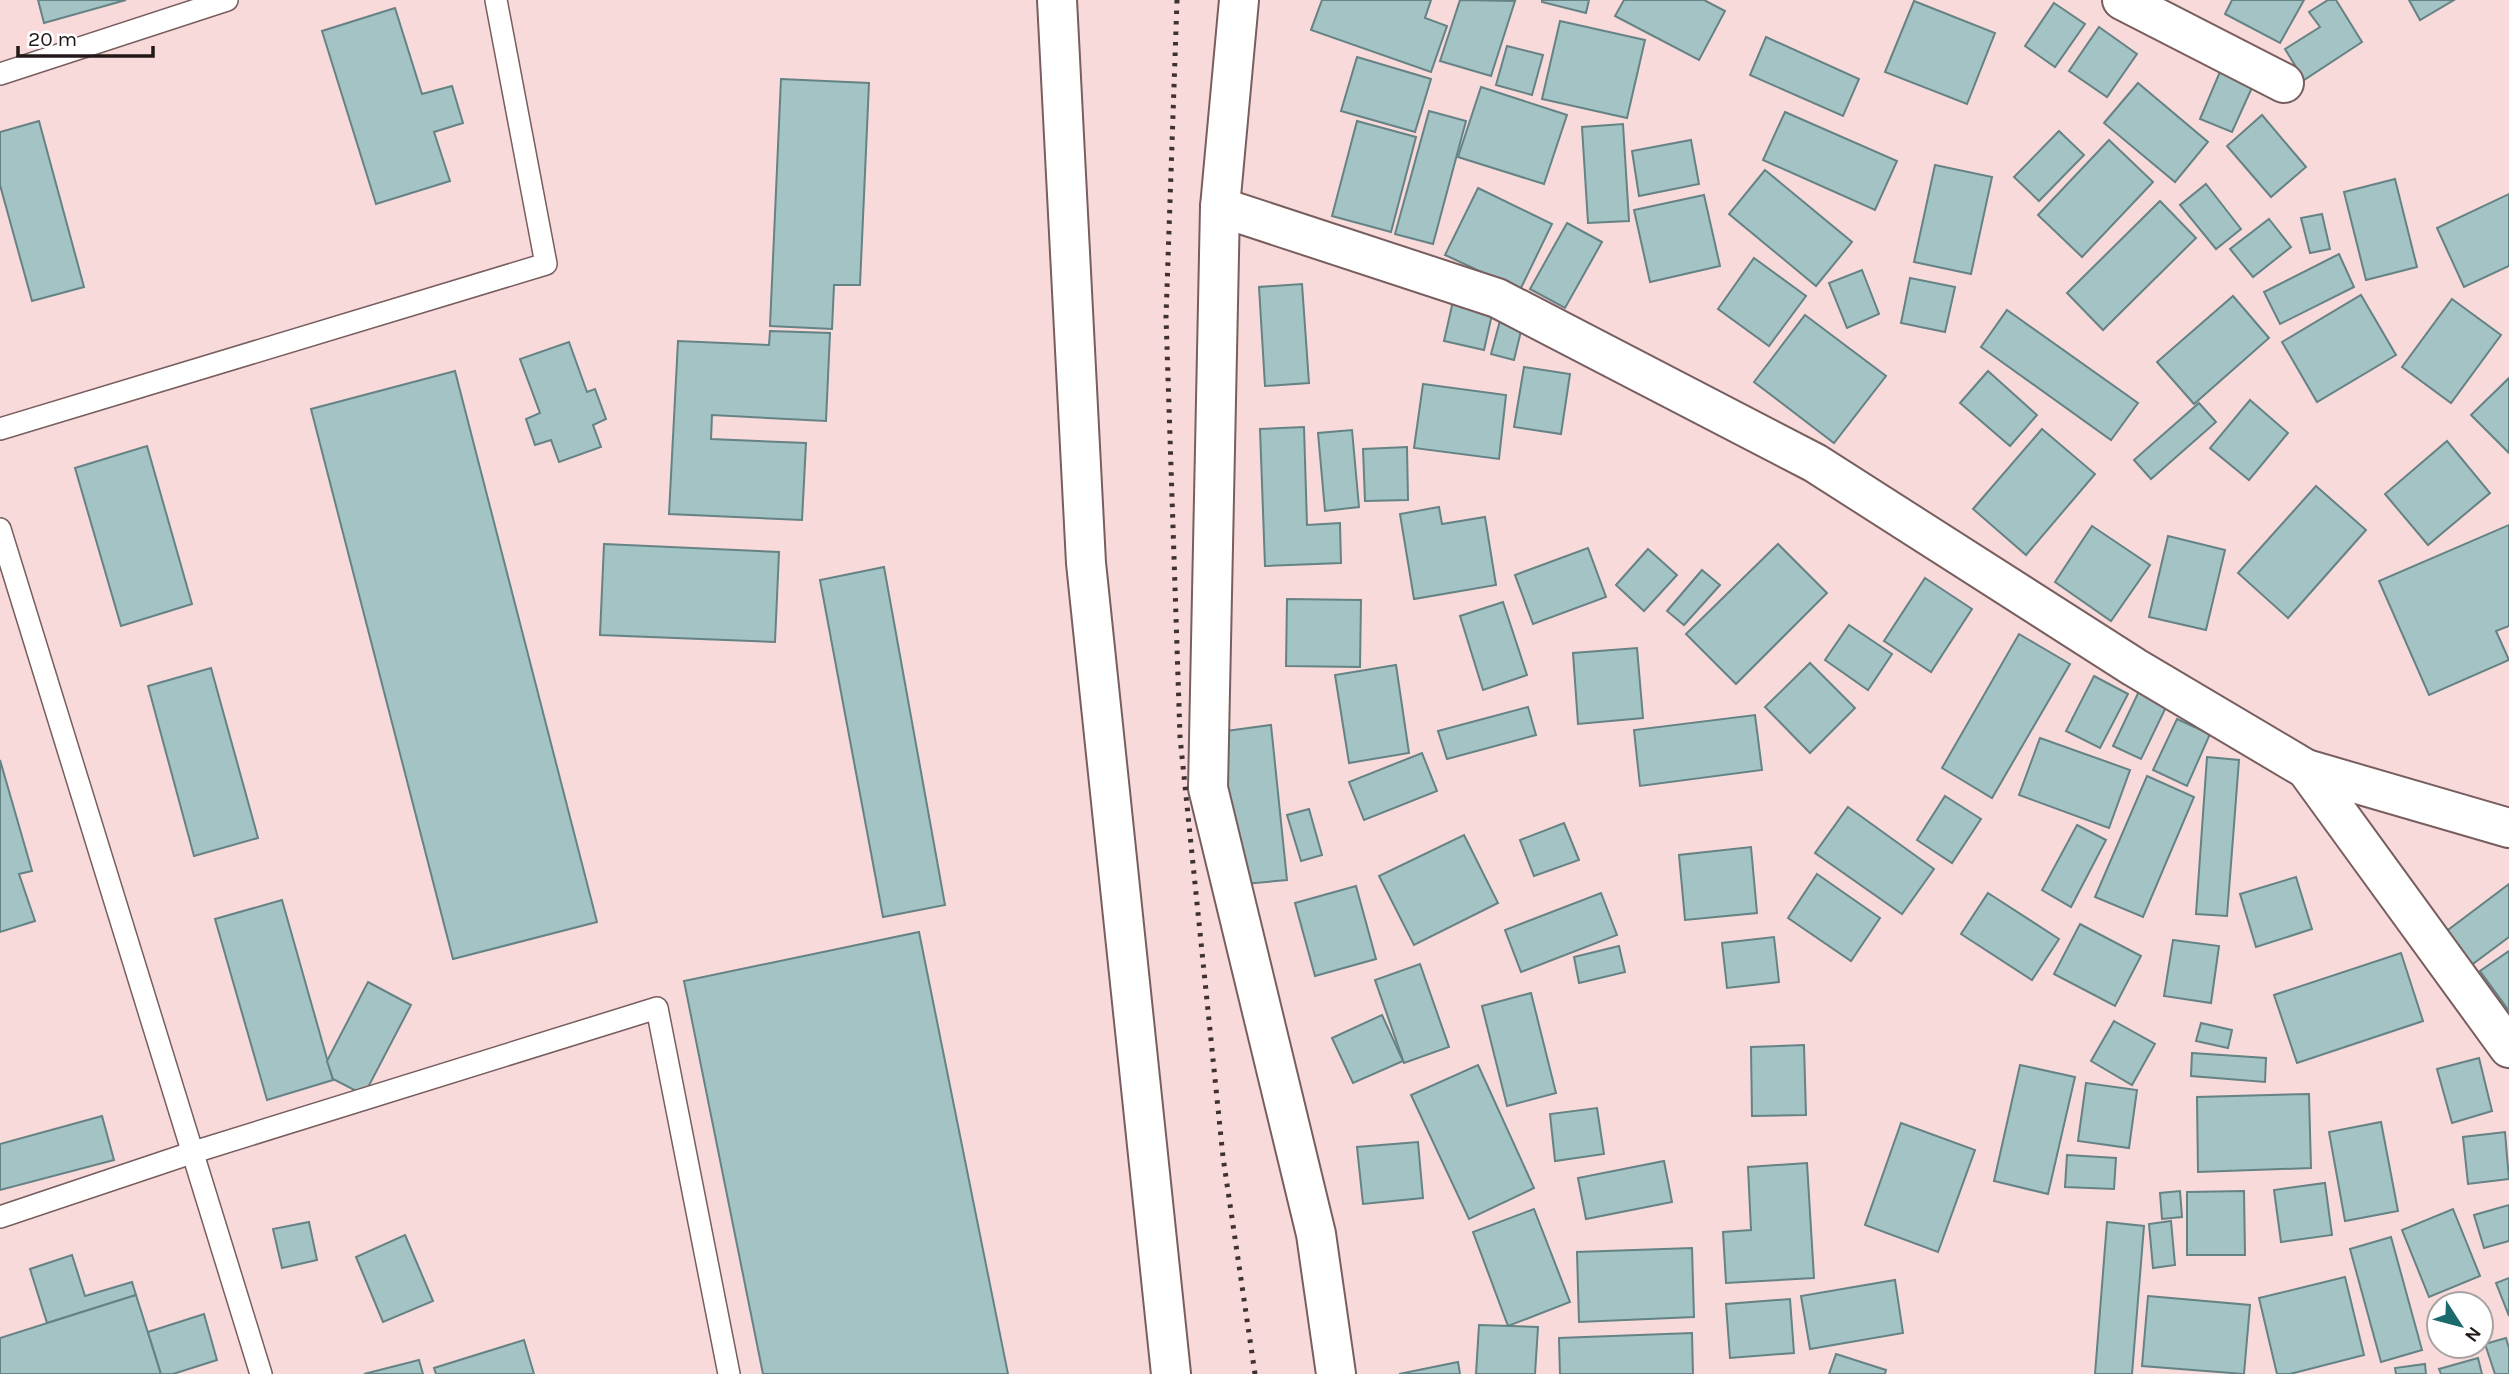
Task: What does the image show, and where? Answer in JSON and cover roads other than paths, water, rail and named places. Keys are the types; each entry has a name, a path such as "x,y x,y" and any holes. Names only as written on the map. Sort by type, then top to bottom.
{"street":[{"path":"1057,0 1086,563 1171,1374"},
{"path":"1239,0 1220,207 1208,788 1316,1234 1336,1374"},
{"path":"2122,0 2284,83"},
{"path":"1220,207 1497,298 1815,463 2134,667 2306,769 2509,828"},
{"path":"2306,769 2509,1048"}],"lane":[{"path":"0,74 227,0"},
{"path":"0,429 546,264 496,0"},
{"path":"0,529 261,1374"},
{"path":"0,1217 194,1152 657,1009 729,1374"}],"railway":[{"path":"1177,0 1166,317 1180,737 1223,1157 1255,1374"}]}
